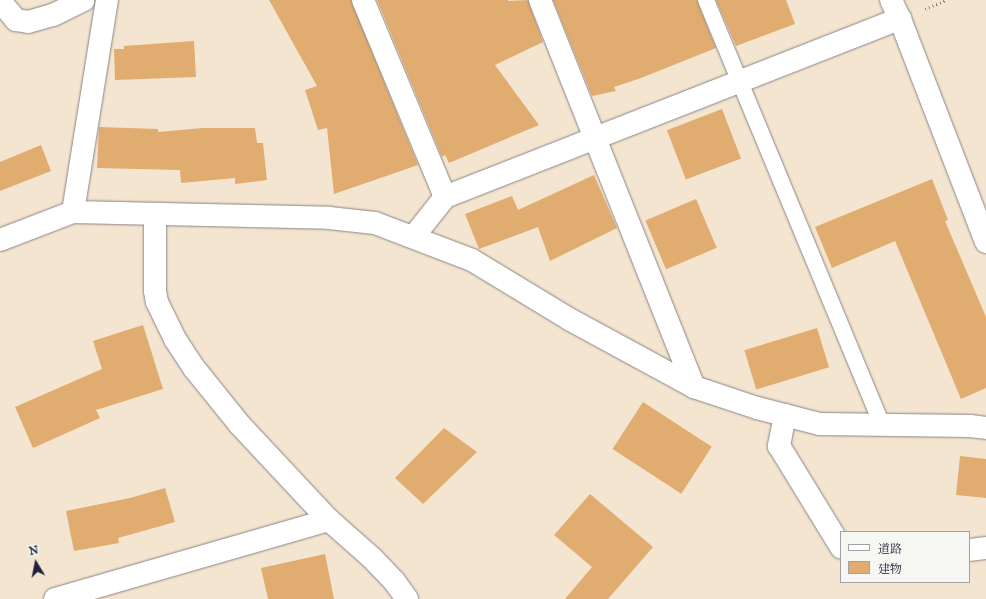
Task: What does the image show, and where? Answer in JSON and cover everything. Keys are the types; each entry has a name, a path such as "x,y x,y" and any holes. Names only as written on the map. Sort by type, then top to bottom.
{"street":[{"path":"0,1 8,23 28,22 40,19 84,0"},
{"path":"73,212 107,0"},
{"path":"362,0 445,197"},
{"path":"540,0 694,387"},
{"path":"414,236 445,197 739,82 896,9 986,242"},
{"path":"0,240 73,212 354,220 375,223 414,236 472,260 569,319 694,387 757,408 820,424 970,426 986,428"},
{"path":"154,215 155,291 159,308 175,339 194,368 240,425 329,520 372,558 394,581 407,599"},
{"path":"785,415 778,446 840,545"},
{"path":"55,599 329,520"},
{"path":"970,550 986,548"}],"lane":[{"path":"706,0 882,424"}],"building":[{"path":"269,0 351,0 418,165 334,194 327,128 318,130 305,90 317,86"},
{"path":"377,0 528,0 543,42 495,65 539,125 449,163 445,155 442,157"},
{"path":"553,0 697,0 716,48 641,78 614,87 616,91 592,96"},
{"path":"716,0 786,0 795,24 736,46"},
{"path":"194,41 196,77 115,80 114,49 124,49 124,46"},
{"path":"722,109 741,158 686,180 667,130"},
{"path":"99,127 158,129 158,132 203,128 255,128 257,143 263,143 267,180 235,184 235,178 181,183 180,170 97,168"},
{"path":"41,145 51,171 0,191 0,162"},
{"path":"594,175 617,228 550,261 538,227 479,249 465,214 512,196 518,210"},
{"path":"932,179 948,220 945,221 986,317 986,388 961,399 895,241 832,268 815,227"},
{"path":"696,199 717,248 666,269 645,220"},
{"path":"143,325 163,389 96,410 100,418 33,448 15,407 102,369 93,341"},
{"path":"817,328 829,367 756,389 744,350"},
{"path":"643,402 712,447 681,494 613,449"},
{"path":"444,428 477,452 423,504 395,478"},
{"path":"960,456 986,459 986,498 956,495"},
{"path":"165,488 175,522 118,538 119,543 74,551 66,511 130,498"},
{"path":"590,494 653,547 608,599 565,599 592,567 554,535"},
{"path":"325,554 334,599 268,599 261,568"}]}
